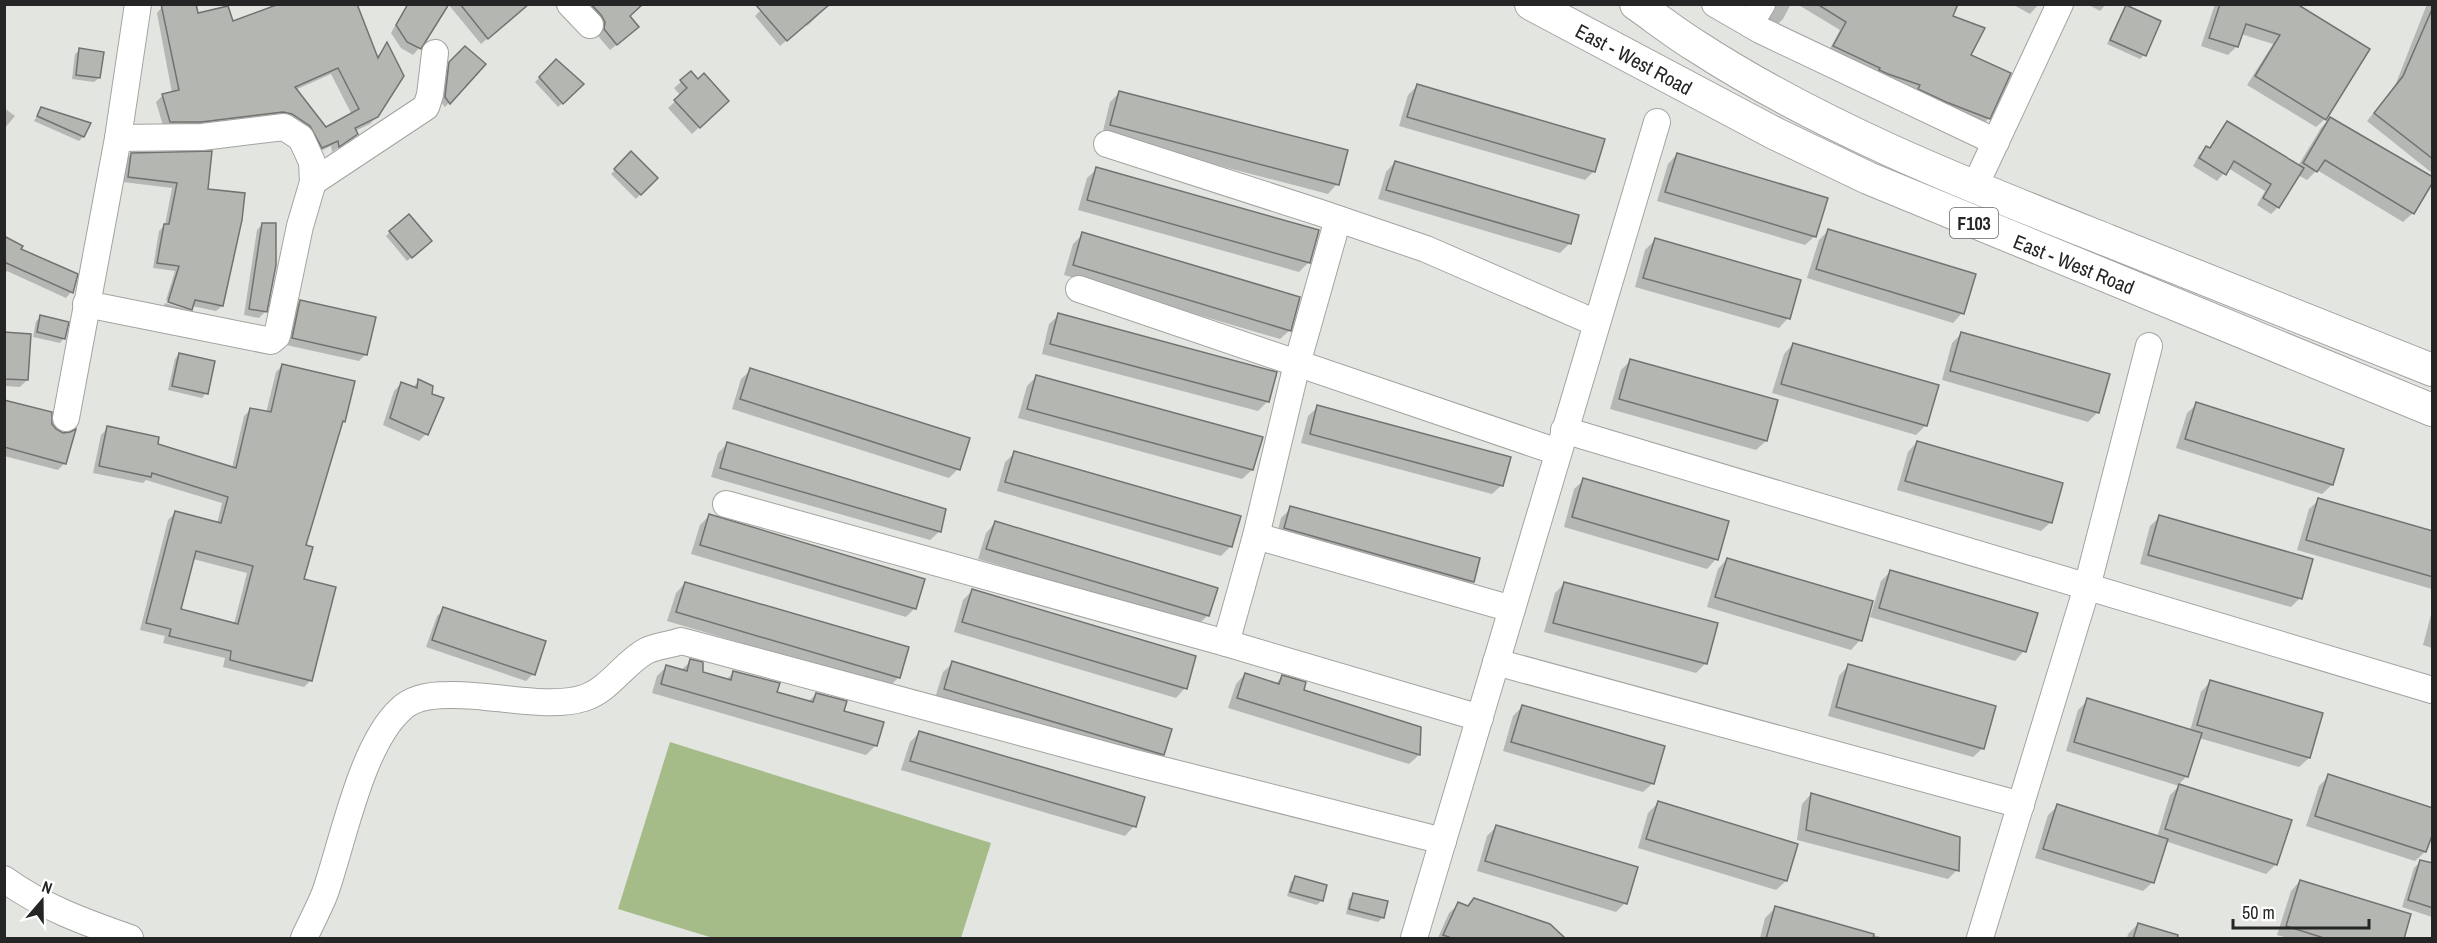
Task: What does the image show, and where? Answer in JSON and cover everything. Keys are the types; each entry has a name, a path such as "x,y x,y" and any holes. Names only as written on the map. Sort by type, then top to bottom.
{"main road":[{"name":"East - West Road","path":"1531,4 1776,134 1868,178 2433,410"},
{"path":"1565,4 1668,76"},
{"path":"1628,4 1695,46"},
{"name":"East - West Road","path":"1636,4 1695,46 1793,102 1884,147 1975,186 2433,370"}],"street":[{"path":"66,418 118,138 138,4"},
{"path":"570,4 590,25"},
{"path":"1715,4 1756,14 1996,142"},
{"path":"1975,186 2060,4"},
{"path":"313,182 426,106 430,95 435,53"},
{"path":"1414,939 1657,122"},
{"path":"86,304 271,340 277,336 300,226 313,182 312,162 302,138 284,127 202,137 118,138"},
{"path":"1107,144 1425,249 1596,323"},
{"path":"1226,643 1256,536 1297,364 1338,219"},
{"path":"1078,289 1297,364 1561,441 2087,587 2433,690"},
{"path":"1980,939 2087,587 2149,346"},
{"path":"726,504 1226,643 1480,718"},
{"path":"1256,536 1512,609"},
{"path":"304,939 324,893 351,806 375,745 388,722 402,707 415,700 447,694 560,702 585,698 645,652 681,641 1131,762 1443,841"},
{"path":"1497,662 2021,805"},
{"path":"4,879 18,889 70,916 130,939"}],"green space":[{"path":"670,742 991,843 961,938 713,938 618,909"}],"building":[{"path":"161,4 196,4 198,13 228,6 233,21 279,4 357,4 378,58 387,42 404,76 378,117 355,128 358,134 339,147 338,141 322,148 310,126 292,114 283,112 201,122 170,122 162,94 179,90","holes":["338,68 359,109 326,127 295,87"]},
{"path":"408,4 449,4 421,49 407,42 396,25"},
{"path":"460,4 529,4 488,39"},
{"path":"591,4 643,4 630,16 639,27 617,45 604,29 605,22 601,15"},
{"path":"755,4 830,4 787,41"},
{"path":"1817,4 1958,4 1953,16 1985,28 1971,55 2011,73 1990,119 1918,89 1920,85 1879,70 1880,68 1833,46 1846,22"},
{"path":"2220,4 2297,4 2370,49 2326,120 2255,76 2280,35 2246,24 2238,47 2209,38"},
{"path":"2126,5 2161,21 2146,56 2110,40"},
{"path":"2433,7 2433,159 2374,113 2403,76"},
{"path":"465,46 486,64 450,104 445,97 449,62"},
{"path":"79,48 104,52 100,78 76,75"},
{"path":"556,59 584,84 563,104 539,77"},
{"path":"691,71 698,79 704,73 729,101 700,128 674,100 687,88 680,80"},
{"path":"1417,84 1605,139 1595,172 1407,117"},
{"path":"1119,91 1348,150 1339,185 1110,125"},
{"path":"41,107 91,123 84,137 37,116"},
{"path":"2330,117 2433,177 2433,182 2414,214 2325,160 2317,172 2303,163"},
{"path":"2227,121 2304,168 2279,208 2263,198 2271,184 2234,161 2226,175 2199,158 2206,146 2210,148"},
{"path":"212,151 208,189 245,193 242,220 223,306 195,300 192,310 168,302 179,266 157,263 164,224 169,224 177,183 128,177 131,153"},
{"path":"631,151 658,178 641,195 614,169"},
{"path":"1677,153 1828,198 1816,237 1665,192"},
{"path":"1395,161 1579,215 1571,244 1386,190"},
{"path":"1096,167 1319,230 1310,263 1087,200"},
{"path":"409,214 432,241 412,258 389,231"},
{"path":"262,223 276,223 276,265 267,312 249,309"},
{"path":"1828,229 1976,274 1964,314 1816,269"},
{"path":"1082,232 1300,297 1291,331 1073,265"},
{"path":"4,236 23,246 21,249 78,274 73,293 4,262"},
{"path":"1655,238 1801,280 1790,319 1643,278"},
{"path":"300,300 376,317 367,355 292,338"},
{"path":"1058,313 1277,372 1269,402 1050,344"},
{"path":"40,315 69,322 65,339 37,332"},
{"path":"4,332 31,334 28,380 4,379"},
{"path":"1961,332 2110,374 2099,413 1950,371"},
{"path":"1793,343 1939,385 1927,426 1781,384"},
{"path":"179,353 215,361 208,394 172,386"},
{"path":"1630,359 1778,400 1767,441 1619,399"},
{"path":"282,364 355,381 345,422 343,421 306,545 313,547 304,579 336,587 312,681 230,660 231,651 169,636 171,629 146,623 175,511 221,523 228,497 152,473 151,477 99,466 107,426 159,437 158,444 236,468 250,408 271,412","holes":["196,551 253,566 238,624 181,609"]},
{"path":"750,368 970,438 960,470 740,399"},
{"path":"1036,375 1263,437 1253,470 1027,409"},
{"path":"418,379 433,386 432,394 444,398 428,435 390,418 401,382 417,388"},
{"path":"4,400 52,412 52,424 63,433 76,429 66,464 4,447"},
{"path":"2196,402 2344,449 2333,485 2185,439"},
{"path":"1317,405 1511,457 1503,486 1310,434"},
{"path":"1917,441 2063,483 2052,523 1905,481"},
{"path":"727,442 946,509 941,532 720,468"},
{"path":"1014,451 1241,516 1232,547 1005,482"},
{"path":"1583,478 1729,521 1718,560 1572,517"},
{"path":"2318,498 2433,531 2433,577 2306,540"},
{"path":"1290,506 1480,558 1474,582 1284,528"},
{"path":"709,514 925,579 916,609 700,545"},
{"path":"2159,515 2313,559 2302,599 2148,555"},
{"path":"995,521 1218,588 1209,616 986,549"},
{"path":"1727,558 1873,601 1862,641 1715,597"},
{"path":"1890,570 2038,613 2026,652 1879,608"},
{"path":"685,582 909,647 900,678 676,612"},
{"path":"1564,582 1718,623 1707,664 1553,623"},
{"path":"972,589 1196,656 1187,689 962,622"},
{"path":"443,607 546,641 535,675 432,640"},
{"path":"690,659 703,662 703,672 731,680 733,671 780,683 777,692 813,702 816,693 847,701 844,711 884,722 877,746 661,684 666,665 687,671"},
{"path":"952,661 1172,729 1164,755 944,689"},
{"path":"1848,664 1996,706 1984,749 1836,707"},
{"path":"1245,673 1279,684 1282,675 1306,682 1304,690 1421,727 1420,755 1237,698"},
{"path":"2210,680 2323,713 2310,758 2197,725"},
{"path":"2087,698 2202,733 2188,777 2074,742"},
{"path":"1522,705 1665,746 1654,784 1511,742"},
{"path":"919,731 1145,797 1136,827 910,761"},
{"path":"2328,774 2433,808 2433,833 2426,852 2315,816"},
{"path":"2179,784 2292,820 2277,865 2165,829"},
{"path":"1811,793 1960,837 1959,871 1806,830"},
{"path":"1658,801 1798,844 1787,881 1646,839"},
{"path":"2057,804 2168,839 2154,883 2043,849"},
{"path":"1496,825 1638,867 1627,904 1485,861"},
{"path":"2420,860 2433,863 2433,908 2408,900"},
{"path":"1295,876 1327,885 1323,901 1290,892"},
{"path":"2300,880 2411,914 2404,939 2327,939 2286,926"},
{"path":"1353,893 1388,901 1384,918 1349,909"},
{"path":"1474,898 1550,924 1566,939 1454,939 1443,935 1458,902 1468,906"},
{"path":"1775,906 1874,934 1873,939 1766,939"},
{"path":"2138,923 2178,935 2177,939 2133,939"}]}
